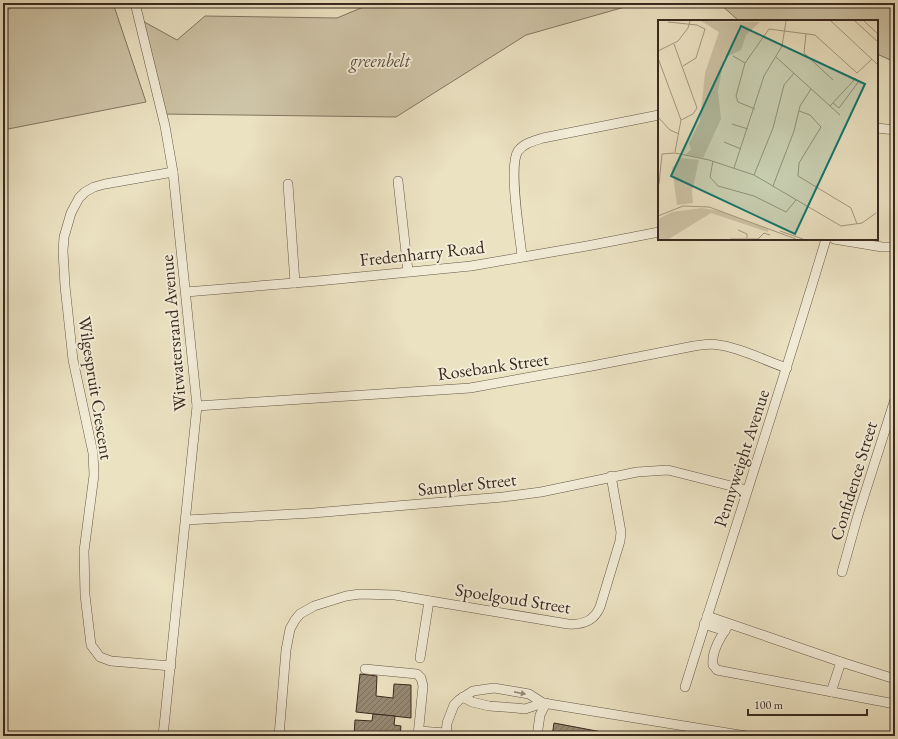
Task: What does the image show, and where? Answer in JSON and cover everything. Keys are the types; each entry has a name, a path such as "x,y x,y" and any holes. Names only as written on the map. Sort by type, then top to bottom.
{"street":[{"name":"Witwatersrand Avenue","path":"135,3 164,126 173,172 197,406 163,736"},
{"path":"522,256 514,170 515,157 519,151 528,143 543,138 658,115"},
{"path":"878,128 895,130"},
{"name":"Wilgespruit Crescent","path":"171,666 111,661 100,657 91,645 85,595 84,550 94,475 93,453 73,360 65,286 63,251 64,237 71,213 79,198 85,192 94,187 105,184 173,172"},
{"path":"398,181 408,271"},
{"path":"288,184 294,283"},
{"name":"Fredenharry Road","path":"186,292 471,266 658,232"},
{"name":"Pennyweight Avenue","path":"685,687 787,368 826,240"},
{"path":"840,240 882,247 895,247"},
{"name":"Rosebank Street","path":"197,406 470,388 708,344 740,350 787,368"},
{"name":"Confidence Street","path":"842,572 895,399"},
{"name":"Sampler Street","path":"186,520 313,513 496,498 541,492 611,476 637,472 668,470 747,490"},
{"name":"Spoelgoud Street","path":"279,736 286,650 290,628 300,614 314,606 346,596 360,594 395,595 568,624 584,623 591,620 597,614 600,607 620,541 620,523 611,476"},
{"path":"420,658 429,601"},
{"path":"706,620 895,679"},
{"path":"727,627 713,658 713,665 717,670 895,704"},
{"path":"831,692 841,662"},
{"path":"365,669 417,674 422,678 424,686 418,734 446,735 447,723 454,705 473,691 494,688 528,694 545,703 709,733 746,736"},
{"path":"463,697 472,702 489,706 516,708 525,708 545,703"},
{"path":"537,736 540,714 545,703"}],"green space":[{"path":"18,3 105,3 114,6 146,102 3,130 3,13"},
{"name":"greenbelt","path":"373,3 639,3 526,35 396,117 161,114 139,19 177,40 205,16 337,18"},
{"path":"719,3 895,3 895,62 878,54 878,20 738,20"}],"building":[{"path":"360,674 377,676 376,696 393,698 394,684 411,685 411,718 356,712"},
{"path":"373,714 395,716 394,725 401,726 400,736 354,736 355,720 372,721"},
{"path":"554,723 623,736 552,736"}]}
